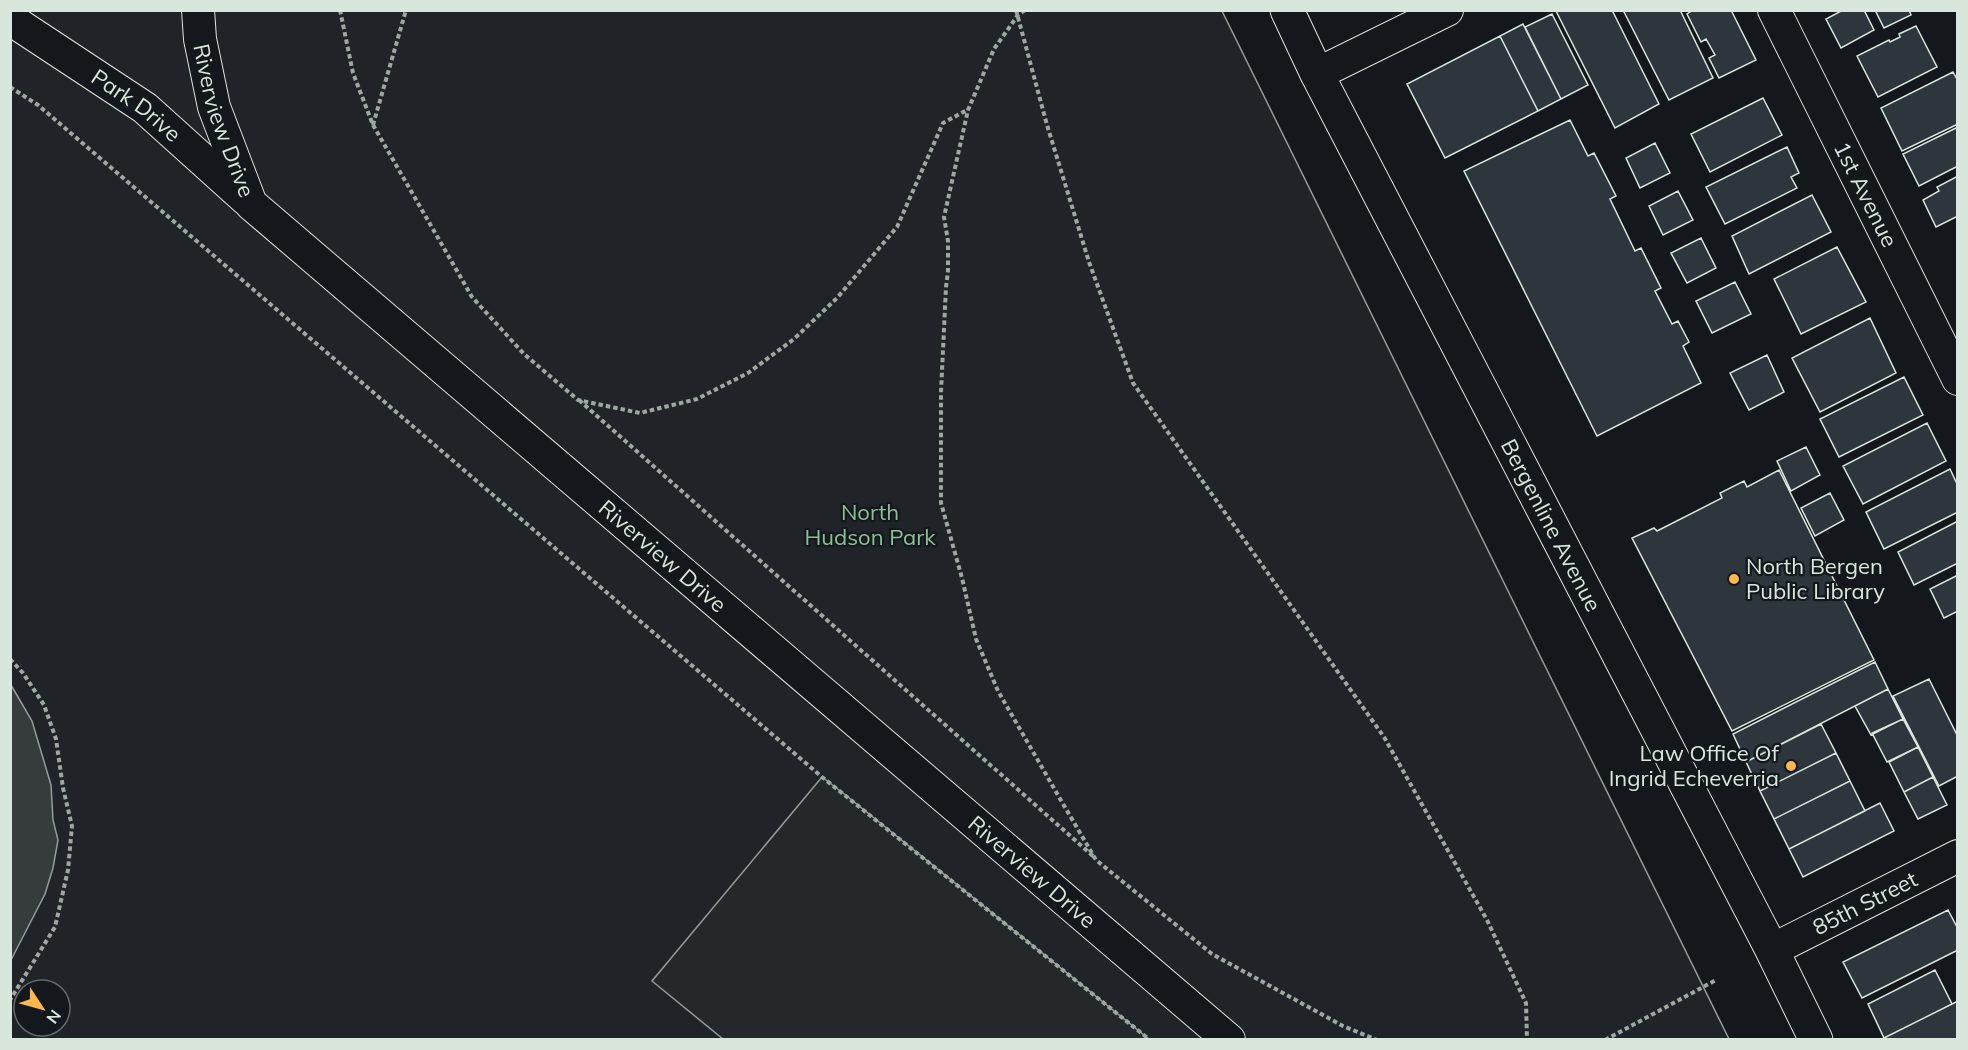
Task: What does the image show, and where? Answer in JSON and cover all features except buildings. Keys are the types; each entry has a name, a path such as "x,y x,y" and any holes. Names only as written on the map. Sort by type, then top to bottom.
{"street":[{"name":"Riverview Drive","path":"198,10 200,39 214,107 251,204 1229,1040"},
{"name":"Bergenline Avenue","path":"1287,10 1317,74 1772,950 1816,1040"},
{"path":"1317,74 1447,10"},
{"name":"1st Avenue","path":"1774,10 1958,379"},
{"name":"Park Drive","path":"10,19 145,108 251,204"},
{"name":"85th Street","path":"1772,950 1958,855"}],"path":[{"path":"340,10 353,73 373,125 472,297 525,354 1096,860 1212,954 1343,1026 1377,1040"},
{"path":"373,125 406,10"},
{"path":"1025,10 1017,13 994,49 968,110 944,217 948,241 948,271 941,392 942,503 976,639 998,691 1096,860"},
{"path":"1017,13 1047,126 1089,262 1133,383 1384,737 1487,920 1526,1003 1527,1040"},
{"path":"10,87 47,112 822,777 1149,1040"},
{"path":"578,400 640,413 697,399 748,373 794,339 837,298 897,227 943,123 968,110"},
{"path":"10,659 44,705 56,739 63,788 72,826 68,870 55,927 10,1000"},
{"path":"1605,1040 1716,980"}],"green space":[{"name":"North Hudson Park","path":"10,11 1222,11 1729,1039 11,1039"}],"shaded area":[{"path":"11,685 32,721 51,785 53,820 58,840 45,894 11,960"},
{"path":"822,777 1149,1039 723,1039 652,981"}],"place":[{"name":"North Bergen Public Library","path":"1734,579"},
{"name":"Law Office Of Ingrid Echeverria","path":"1791,766"}]}
